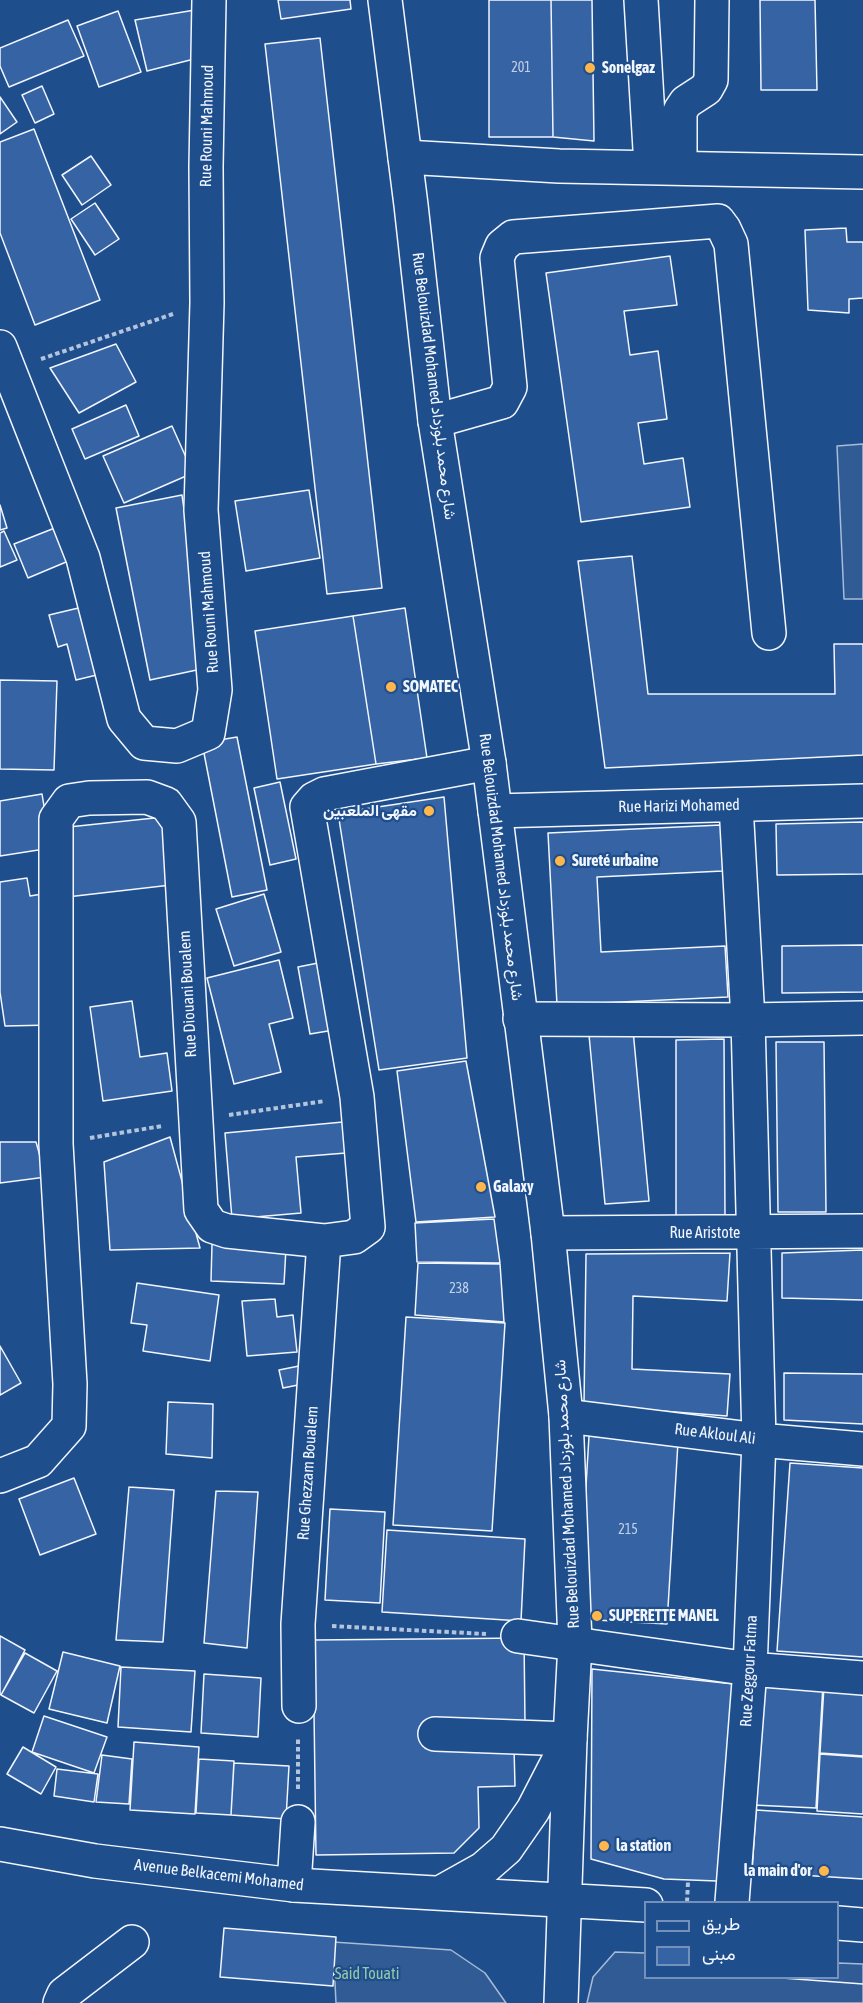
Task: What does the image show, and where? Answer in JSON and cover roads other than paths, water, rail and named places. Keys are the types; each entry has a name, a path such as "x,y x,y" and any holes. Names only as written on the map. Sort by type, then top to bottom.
{"street":[{"name":"Rue Rouni Mahmoud","path":"4,359 83,558 124,719 144,743 177,746 208,733 214,690 201,510 207,303 206,167 209,0"},
{"name":"Rue Belouizdad Mohamed شارع محمد بلوزداد","path":"385,0 435,421 489,763 548,1233 566,1416 575,1643 561,2003"},
{"path":"641,0 665,167"},
{"path":"665,167 680,111 686,102 706,89 711,80 712,0"},
{"path":"405,158 559,166 863,172"},
{"path":"435,421 502,402 510,387 497,258 502,246 513,237 718,221 731,244 769,633"},
{"name":"Rue Diouani Boualem","path":"0,1476 38,1461 69,1426 70,1384 56,1144 56,819 69,801 89,798 147,797 166,804 179,822 201,1210 212,1226 227,1231 324,1241 354,1237 368,1227 357,1097 307,807 314,799 324,794 489,763"},
{"name":"Rue Harizi Mohamed","path":"495,811 863,801"},
{"name":"Rue Zeggour Fatma","path":"732,1901 750,1669 759,1440 748,1020 736,805"},
{"path":"520,1019 863,1018"},
{"name":"Rue Aristote","path":"548,1233 863,1231"},
{"name":"Rue Ghezzam Boualem","path":"299,1706 298,1624 324,1241"},
{"name":"Rue Akloul Ali","path":"566,1416 759,1440 863,1449"},
{"path":"518,1636 750,1669 863,1678"},
{"path":"435,1734 570,1739 533,1810 506,1850 483,1869 440,1893"},
{"path":"294,1885 298,1822"},
{"name":"Avenue Belkacemi Mohamed","path":"0,1844 95,1861 294,1885 644,1905"},
{"path":"839,1923 863,1925"},
{"path":"60,2003 64,1994 132,1942"}],"tram line":[{"path":"796,1979 863,1984"}],"place":[{"name":"Sonelgaz","path":"590,68"},
{"name":"SOMATEC","path":"391,687"},
{"name":"مقهى الملعبين","path":"429,811"},
{"name":"Sureté urbaine","path":"560,861"},
{"name":"Galaxy","path":"481,1187"},
{"name":"SUPERETTE MANEL","path":"597,1616"},
{"name":"la station","path":"604,1846"},
{"name":"la main d'or","path":"824,1871"}],"park label":[{"name":"Said Touati","path":"367,1974"}]}
